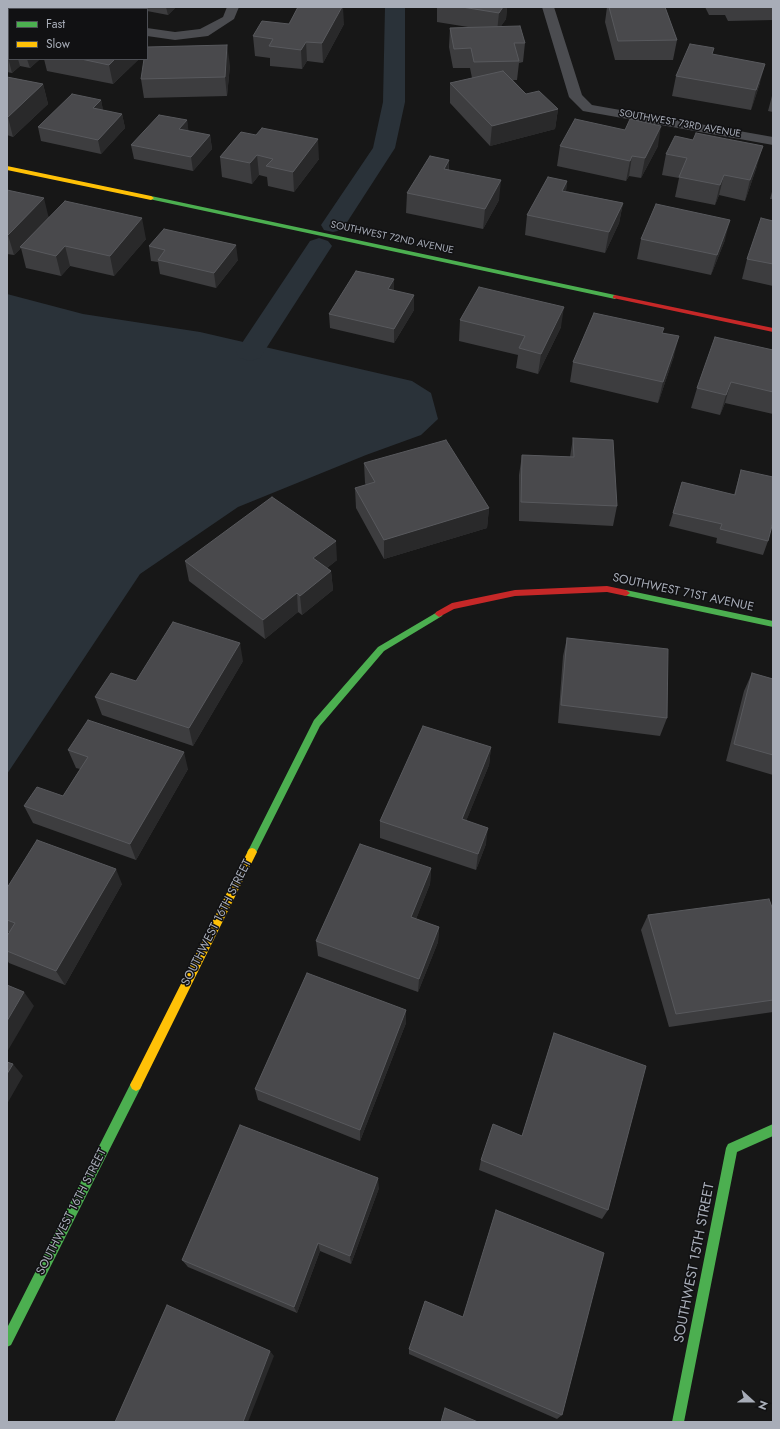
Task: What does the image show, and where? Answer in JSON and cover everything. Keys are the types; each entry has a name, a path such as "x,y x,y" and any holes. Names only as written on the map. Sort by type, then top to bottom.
{"street":[{"path":"148,32 176,36 203,33 228,19 234,7"},
{"name":"SOUTHWEST 73RD AVENUE","path":"548,7 576,97 588,108 773,141"},
{"name":"SOUTHWEST 72ND AVENUE","path":"7,168 773,330"},
{"name":"SOUTHWEST 71ST AVENUE","path":"515,593 554,590 607,589 773,624"},
{"name":"SOUTHWEST 16TH STREET","path":"7,1342 317,723 380,649 452,606 515,593"},
{"name":"SOUTHWEST 15TH STREET","path":"678,1422 732,1148 770,1131"}],"shaded area":[{"path":"7,294 83,314 200,332 412,381 431,393 438,419 421,435 366,455 238,507 140,574 7,774"}],"building":[{"path":"298,7 342,7 322,43 306,42 301,50 269,46 273,39 253,36 262,21 289,24"},
{"path":"462,7 503,7 499,13"},
{"path":"609,7 665,7 677,40 618,41"},
{"path":"7,11 8,11 8,52 7,53"},
{"path":"520,26 525,43 514,43 519,61 474,62 471,48 454,49 450,28"},
{"path":"690,44 714,48 712,54 765,64 756,90 676,76"},
{"path":"227,45 225,77 141,79 144,60 148,60 148,47"},
{"path":"86,60 114,60 109,65"},
{"path":"503,71 526,94 539,91 558,109 492,126 450,83"},
{"path":"7,77 43,84 8,117 7,117"},
{"path":"72,94 101,100 93,108 122,114 98,140 38,127"},
{"path":"159,115 187,120 179,129 210,135 191,157 131,145"},
{"path":"575,119 625,130 630,119 661,126 645,158 632,156 630,161 560,146"},
{"path":"262,128 318,139 293,172 266,166 273,159 257,155 250,163 220,157 241,132 256,135"},
{"path":"696,133 763,146 750,180 724,175 720,185 679,177 687,158 666,154 675,136 693,140"},
{"path":"430,156 449,160 444,169 501,180 485,209 407,193"},
{"path":"548,177 567,181 562,191 623,203 609,232 527,215"},
{"path":"7,190 44,198 8,235 7,235"},
{"path":"65,201 142,218 110,256 65,246 56,256 20,247"},
{"path":"656,204 730,220 717,255 641,239"},
{"path":"761,218 773,221 773,264 747,259"},
{"path":"164,229 236,245 214,273 158,260 165,250 149,246"},
{"path":"356,271 394,279 388,289 414,295 394,329 329,314"},
{"path":"479,287 564,307 541,354 519,348 525,336 460,320"},
{"path":"594,313 664,328 662,333 679,336 663,382 573,362"},
{"path":"715,337 773,350 773,392 731,382 726,395 697,388"},
{"path":"573,438 613,440 617,506 521,502 522,455 574,457"},
{"path":"446,440 489,508 384,540 355,488 375,482 364,463"},
{"path":"741,470 773,477 773,522 768,541 720,529 722,524 673,513 682,482 735,495"},
{"path":"272,497 336,541 313,558 331,571 300,596 297,593 263,620 185,561"},
{"path":"173,622 240,643 189,728 95,697 111,673 136,681"},
{"path":"567,638 668,649 667,718 561,705"},
{"path":"752,673 773,679 773,755 734,744"},
{"path":"88,720 184,752 130,844 24,806 37,787 63,796 88,757 68,750"},
{"path":"423,726 491,747 462,819 488,828 478,854 380,821"},
{"path":"37,840 116,869 56,971 7,951 7,936 15,923 7,920 7,888"},
{"path":"360,844 431,868 411,917 439,927 419,979 316,941"},
{"path":"769,899 773,910 773,1000 676,1014 648,915"},
{"path":"307,973 406,1010 360,1130 255,1089"},
{"path":"7,985 24,992 7,1021"},
{"path":"554,1033 646,1066 608,1210 481,1160 493,1124 522,1136"},
{"path":"7,1062 13,1064 7,1074"},
{"path":"240,1125 378,1178 350,1256 318,1243 294,1307 182,1260"},
{"path":"496,1210 604,1253 562,1415 409,1349 425,1301 463,1317"},
{"path":"167,1305 270,1351 243,1422 115,1422"},
{"path":"445,1408 478,1422 441,1422"}],"waterway":[{"path":"333,225 384,148 394,102 395,7"},
{"path":"250,352 319,246"}],"traffic: fast":[{"path":"151,198 615,297"},
{"path":"626,593 773,624"},
{"path":"252,852 317,723 381,649 439,614"},
{"path":"7,1341 136,1085"},
{"path":"678,1422 732,1148 773,1130"}],"traffic: slow":[{"path":"7,168 151,198"},
{"path":"136,1085 252,852"}],"traffic: jam":[{"path":"615,297 773,330"},
{"path":"439,614 452,606 515,593 607,589 626,593"}]}
